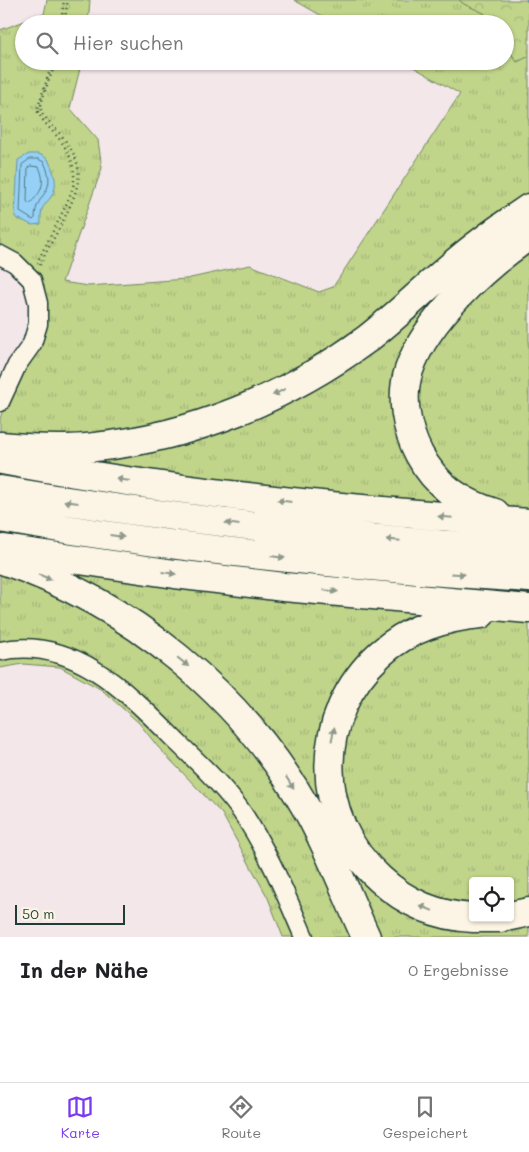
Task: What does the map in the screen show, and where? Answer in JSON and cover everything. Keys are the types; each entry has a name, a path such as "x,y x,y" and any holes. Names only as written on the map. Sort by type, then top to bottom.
{"highway":[{"path":"0,446 94,447 144,440 198,426 252,405 322,369 366,339 402,311 456,262 500,227 529,208"},
{"path":"529,236 492,264 459,295 436,322 418,349 409,371 405,393 407,421 413,443 424,463 437,480 459,498 482,509 529,523"},
{"path":"0,460 69,473 294,502 529,523"},
{"path":"0,490 162,515 290,531 529,551"},
{"path":"0,518 94,533 287,558 448,573 529,578"},
{"path":"0,548 120,567 274,586 529,610"},
{"path":"0,559 67,586 113,611 158,641 197,673 233,709 272,758 309,814 366,937"},
{"path":"469,918 456,917 424,908 393,891 370,870 354,851 340,823 332,795 329,767 331,742 336,718 353,686 381,653 405,636 432,624 466,616 529,610"},
{"path":"514,915 529,912"}],"street":[{"path":"0,255 15,263 30,279 38,303 38,324 32,344 17,365 0,402"},
{"path":"0,651 18,648 37,649 69,657 96,671 119,687 142,708 222,786 240,809 262,845 304,937"}],"path":[{"path":"63,15 64,0"},
{"path":"64,15 68,0"},
{"path":"30,279 66,204 74,182 73,163 62,143 42,121 37,110 51,70"}],"green space":[{"path":"47,0 90,0 89,15 41,15 44,14"},
{"path":"294,0 459,0 485,15 320,15"},
{"path":"459,0 529,0 529,56 517,62 514,58 514,15 485,15"},
{"path":"15,25 15,70 80,70 70,108 98,140 102,168 62,282 88,286 186,279 250,265 319,292 333,287 460,94 419,70 514,70 514,58 517,62 529,56 529,197 361,332 249,398 142,431 0,441 0,419 4,405 33,352 37,280 0,255 0,30"},
{"path":"529,244 529,511 507,508 445,478 415,422 422,357 429,342"},
{"path":"479,265 397,409 466,512 36,458 130,451 406,317"},
{"path":"63,565 450,607 383,640 324,783 379,888 469,906 469,922 514,922 514,915 529,918 529,937 373,937 301,784 64,573"},
{"path":"0,567 43,583 175,663 284,787 357,937 309,937 238,801 84,659 0,646"},
{"path":"529,619 529,904 514,908 514,877 469,877 469,910 397,886 344,814 342,727 385,656 475,620"},
{"path":"18,652 66,662 115,690 239,816 300,937 283,937 268,898 222,814 158,747 139,723 102,690 60,667 23,664 0,668 0,656"}],"water":[{"path":"29,154 39,154 48,159 55,183 54,191 43,208 41,224 32,225 15,217 18,160"}]}
